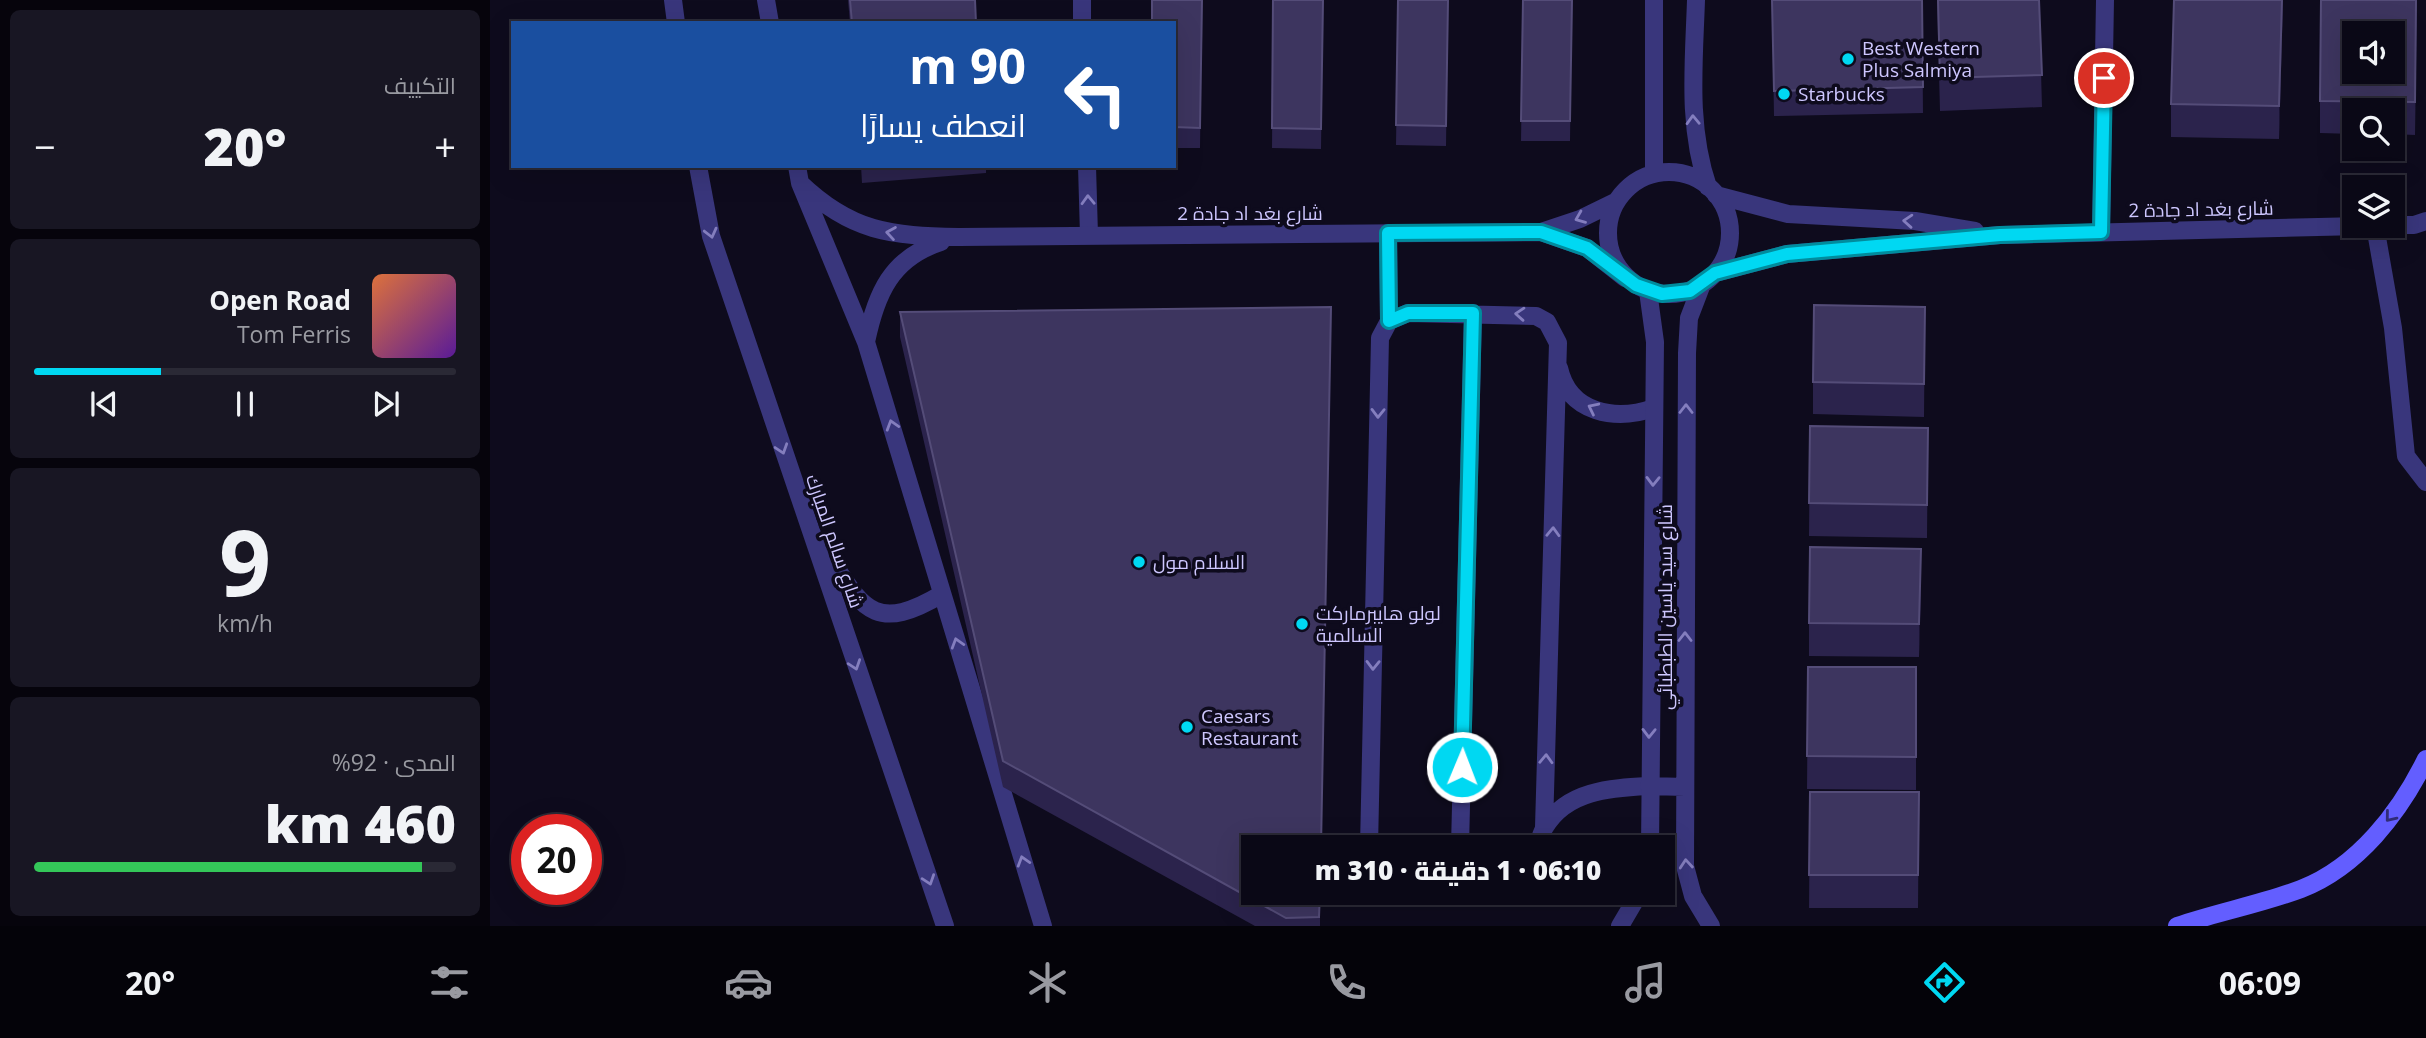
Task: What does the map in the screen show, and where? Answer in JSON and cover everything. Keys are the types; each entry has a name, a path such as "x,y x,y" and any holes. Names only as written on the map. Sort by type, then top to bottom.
{"main road":[{"path":"2177,926 2304,888 2331,872 2378,832 2398,808 2426,759"}],"street":[{"path":"673,0 676,21"},
{"path":"766,0 770,21"},
{"path":"1082,0 1082,21"},
{"path":"1654,0 1654,174"},
{"path":"1696,0 1693,116 1699,161 1712,191 1725,209 1729,243 1709,278 1676,294 1648,291 1625,278 1610,249 1608,233 1617,201 1639,180 1654,174 1673,172 1692,177 1712,191"},
{"path":"2101,232 2105,0"},
{"name":"شارع سالم المبارك","path":"698,168 711,236 945,926"},
{"path":"1087,168 1089,234"},
{"path":"799,175 866,342 1042,926"},
{"name":"شارع بغد اد جادة 2","path":"799,175 825,206 854,223 887,234 959,237 1541,232 1580,219 1617,201"},
{"name":"شارع بغد اد جادة 2","path":"1712,191 1788,214 1915,221 2000,235"},
{"name":"شارع بغد اد جادة 2","path":"1709,278 1787,254 2000,235 2342,226"},
{"name":"شارع بغد اد جادة 2","path":"1541,232 1587,248 1625,278"},
{"path":"1388,233 1389,321"},
{"name":"شارع بغد اد جادة 2","path":"866,342 874,304 892,272 921,248 959,237"},
{"path":"2377,238 2393,328 2406,456 2426,482"},
{"name":"شارع سيد ياسين الطبطبائي","path":"1709,278 1689,318 1687,344 1685,787 1686,873 1693,896 1711,926"},
{"name":"شارع سيد ياسين الطبطبائي","path":"1648,291 1655,326 1648,786 1650,835"},
{"path":"1369,835 1379,348 1383,329 1389,321 1408,313 1536,316 1554,332 1558,343 1544,827"},
{"path":"1460,835 1473,313"},
{"path":"1558,359 1562,379 1574,397 1591,409 1612,416 1633,415 1654,408"},
{"path":"807,524 855,594 875,612 902,615 943,594"},
{"path":"1541,835 1555,814 1583,796 1615,788 1685,787"},
{"path":"1620,926 1632,905"}],"building":[{"path":"850,0 975,0 976,21 852,21"},
{"path":"1152,0 1202,0 1200,128 1176,127 1176,21 1152,21"},
{"path":"1273,0 1323,0 1321,129 1272,128"},
{"path":"1398,0 1448,0 1446,126 1396,125"},
{"path":"1523,0 1572,0 1570,121 1521,121"},
{"name":"Best Western Plus Salmiya","path":"1772,0 1922,0 1923,87 1774,91"},
{"path":"1938,0 2039,0 2042,75 1940,78"},
{"path":"2174,0 2282,0 2279,106 2171,104"},
{"path":"2321,0 2416,0 2415,102 2405,102 2405,98 2342,98 2342,101 2320,101"},
{"path":"1814,305 1925,307 1924,384 1813,382"},
{"name":"السلام مول","path":"1331,307 1321,835 1241,835 1241,893 1003,761 900,312"},
{"path":"1810,426 1928,428 1927,505 1809,503"},
{"path":"1810,547 1921,549 1919,624 1809,623"},
{"path":"1808,667 1916,667 1916,757 1807,756"},
{"path":"1810,792 1919,792 1918,875 1809,875"},
{"name":"السلام مول","path":"1263,905 1319,905 1319,917 1286,918"}],"place":[{"name":"Best Western Plus Salmiya","path":"1848,59"},
{"name":"Starbucks","path":"1784,94"},
{"name":"السلام مول","path":"1139,562"},
{"name":"لولو هايبرماركت السالمية","path":"1302,624"},
{"name":"Caesars Restaurant","path":"1187,727"}],"route":[{"path":"1462,767 1473,313 1408,313 1389,321 1388,233 1541,232 1587,248 1607,261 1625,278 1648,291 1676,294 1690,291 1715,273 1752,261 1787,254 2000,235 2101,232 2104,78"}]}
